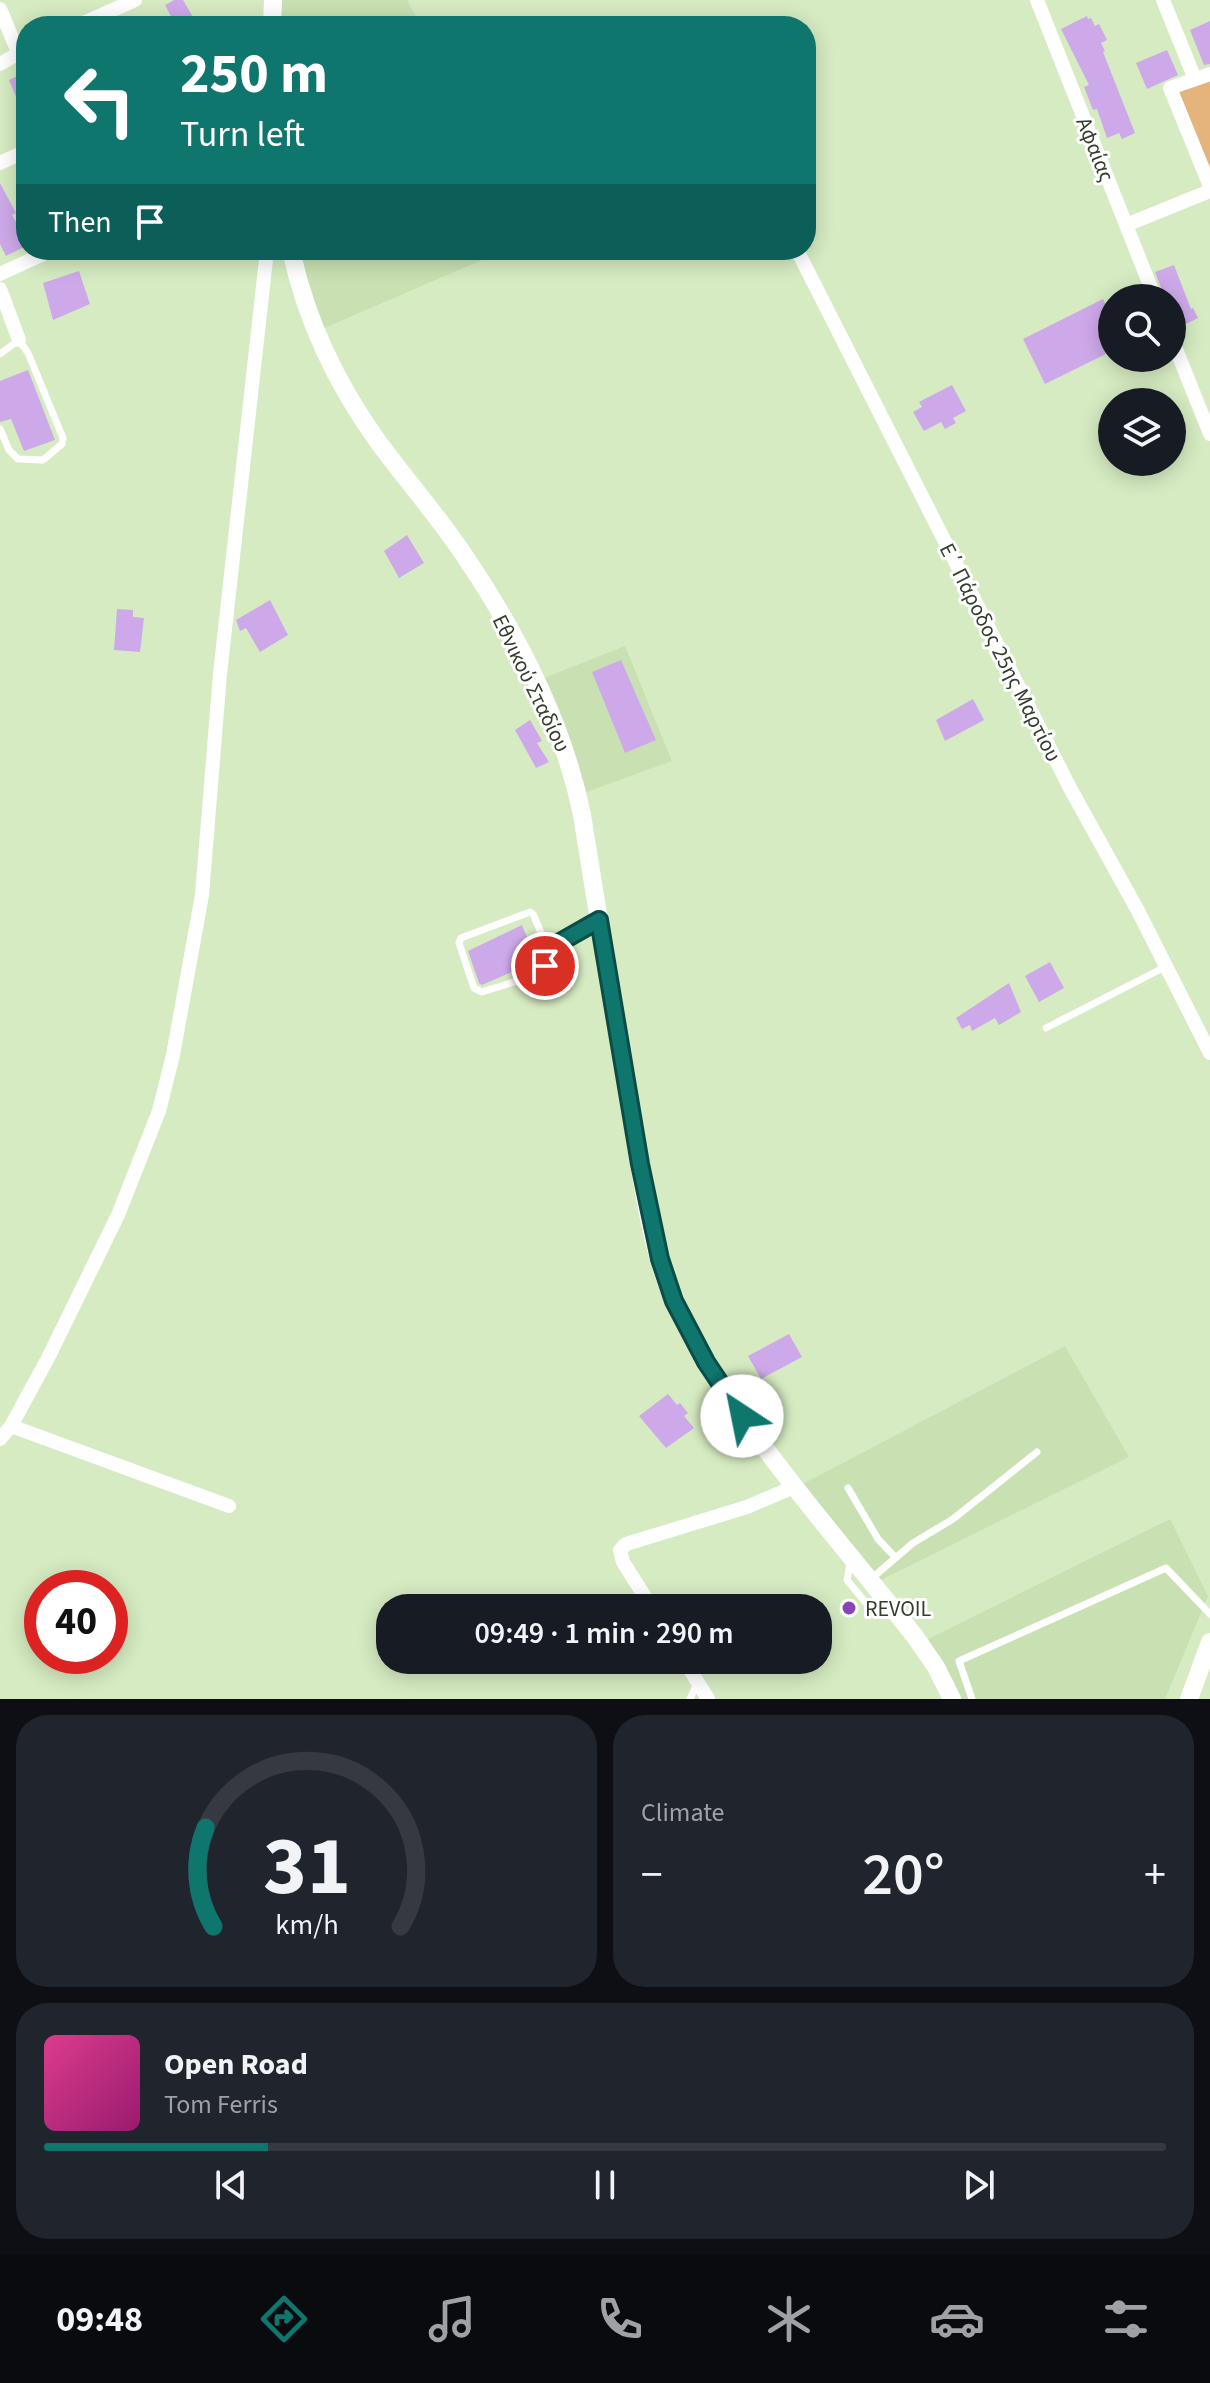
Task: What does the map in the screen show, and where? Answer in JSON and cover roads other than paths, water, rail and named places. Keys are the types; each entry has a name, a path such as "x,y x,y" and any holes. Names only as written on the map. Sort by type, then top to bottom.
{"street":[{"path":"99,16 135,0"},
{"name":"Αφαίας","path":"1037,0 1149,284"},
{"path":"1126,225 1210,188 1170,88 1203,77 1163,0"},
{"path":"0,9 16,39"},
{"path":"0,274 30,260"},
{"path":"0,1439 11,1426 48,1358 118,1215 159,1111 173,1055 202,895 220,674 266,260"},
{"name":"Εθνικού Σταδίου","path":"294,260 310,319 350,397 378,441 463,553 536,682 562,740 574,776 640,1164 660,1259 674,1301 706,1362 742,1416 916,1638 936,1667 952,1699"},
{"name":"Ε΄ Πάροδος 25ης Μαρτίου","path":"802,260 1070,788 1167,966 1210,1053"},
{"path":"0,289 19,340"},
{"path":"1185,372 1210,434"},
{"path":"11,1426 229,1506"},
{"path":"643,1594 623,1562 620,1550 626,1544 747,1507 796,1486"},
{"path":"1189,1699 1210,1642"},
{"path":"693,1674 708,1699"}],"lane":[{"path":"0,354 19,340 28,353 63,438 62,444 43,460 18,459 9,450 0,429"},
{"path":"530,912 548,949 545,966 539,974 482,992 474,988 459,943 461,938 530,912"},
{"path":"548,949 599,920"},
{"path":"1046,1028 1167,966"},
{"path":"870,1580 913,1543 953,1519 1037,1452"},
{"path":"848,1488 878,1539 895,1557"},
{"path":"851,1555 847,1580 870,1608 882,1609"},
{"path":"972,1699 959,1661 1166,1568 1210,1614"},
{"path":"690,1699 698,1682"}],"place":[{"name":"REVOIL","path":"849,1608"}]}
